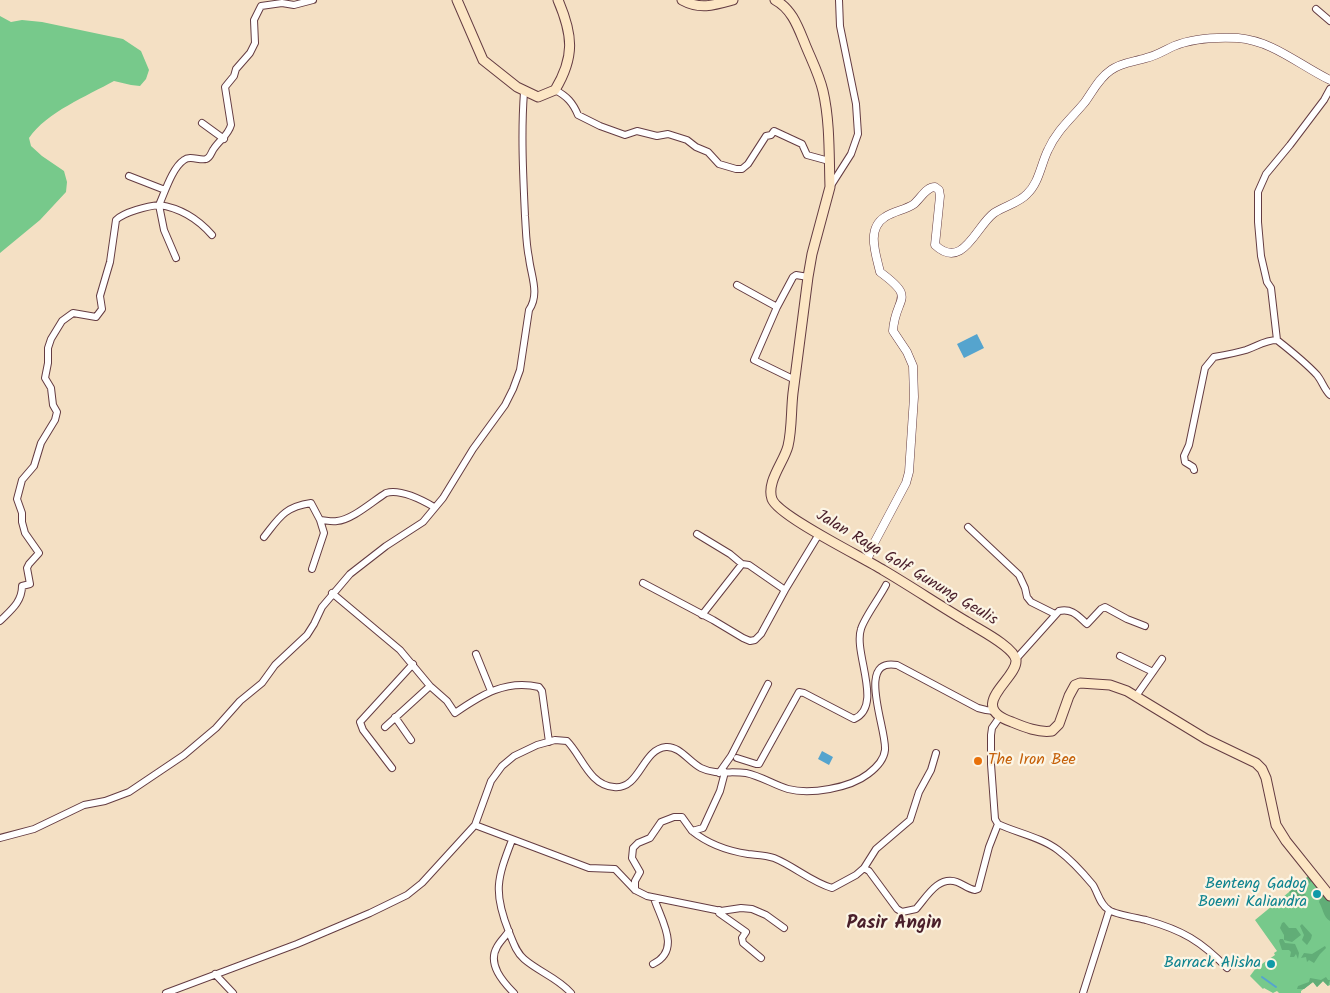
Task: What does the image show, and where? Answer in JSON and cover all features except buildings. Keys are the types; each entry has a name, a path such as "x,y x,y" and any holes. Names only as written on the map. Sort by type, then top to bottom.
{"main road":[{"path":"457,0 483,60 524,92 538,97 555,90 568,66 570,52 566,24 558,0"},
{"path":"682,0 710,7 733,0"},
{"name":"Jalan Raya Golf Gunung Geulis","path":"775,0 787,8 794,20 824,94 830,187 812,254 808,277 788,444 774,480 771,496 776,505 784,512 1002,644 1012,652 1016,659"},
{"path":"1016,659 995,698 997,714 1035,730 1052,731 1059,724 1075,685 1080,683 1116,686 1136,696 1206,739 1260,767 1268,787 1276,825 1286,841 1330,896"}],"street":[{"path":"176,258 164,230 159,205 182,160 188,158 205,160 209,158 218,142 224,139 230,130 231,125 225,87 234,76 236,69 250,53 255,43 254,20 260,3 294,5 313,0"},
{"path":"830,187 851,154 858,134 856,104 840,26 839,0"},
{"path":"1316,9 1330,20"},
{"path":"867,561 908,478 914,397 912,360 893,331 902,301 902,293 896,284 880,272 873,231 878,222 885,216 911,206 928,189 935,187 939,190 940,196 935,246 941,252 955,253 971,241 986,220 996,212 1027,195 1035,184 1058,132 1074,116 1104,75 1119,65 1157,55 1176,45 1206,39 1238,38 1251,40 1281,52 1330,80"},
{"path":"1278,340 1271,288 1267,282 1261,256 1258,192 1266,174 1324,100 1330,89"},
{"path":"555,90 569,99 578,115 600,126 625,135 638,131 657,136 668,134 676,136 688,140 696,147 708,152 719,164 736,169 742,169 748,164 766,136 771,135 774,131 802,144 807,155 828,161"},
{"path":"0,838 34,829 84,805 105,801 124,794 176,760 220,724 240,701 266,679 275,665 311,629 332,593 360,566 424,522 451,487 473,449 507,402 520,370 529,310 534,303 535,290 528,257 523,185 522,132 524,92"},
{"path":"202,123 224,139"},
{"path":"129,176 165,190"},
{"path":"0,621 17,604 22,594 22,586 30,584 27,568 39,553 25,533 22,513 17,499 22,480 34,466 41,443 55,420 57,412 53,405 51,388 45,378 48,348 62,320 69,315 78,314 96,318 99,315 102,309 100,296 110,262 116,220 120,216 149,205 159,205 192,216 204,225 212,235"},
{"path":"795,380 754,360 777,307 793,277 796,275 808,277"},
{"path":"737,286 777,307"},
{"path":"1194,470 1193,467 1185,462 1184,456 1189,445 1207,365 1214,357 1241,352 1268,340 1278,340 1318,376 1330,396"},
{"path":"320,520 342,520 356,513 386,492 391,491 434,507"},
{"path":"264,537 282,513 292,507 311,503 324,533 312,569"},
{"path":"968,527 1019,575 1027,597 1031,602 1055,614"},
{"path":"697,534 730,554 742,564 749,565 785,590"},
{"path":"643,584 743,638 750,641 755,640 761,634 819,534"},
{"path":"702,615 742,564"},
{"path":"737,758 759,764 799,692 804,692 854,719 864,711 868,704 860,644 861,628 886,585"},
{"path":"332,593 400,650 430,686 447,701 455,713 480,695 490,691 520,685 539,687 542,691 550,742"},
{"path":"1016,659 1055,614 1066,609 1071,610 1087,624 1105,607 1126,619 1145,626"},
{"path":"476,654 490,691"},
{"path":"1120,656 1153,672"},
{"path":"1136,696 1162,659"},
{"path":"392,768 363,730 360,722 413,664"},
{"path":"166,993 297,944 402,898 422,883 475,826 492,781 499,770 514,756 537,745 567,741 593,776 614,788 628,783 635,777 650,755 665,747 671,747 680,752 702,768 748,774 801,792 838,787 858,781 876,767 885,750 874,684 878,670 884,665 891,664 897,665 978,708 997,714 992,728 991,751 995,819 998,824 1058,850 1090,882 1101,902 1109,911 1149,921 1188,935 1213,953 1227,968"},
{"path":"864,675 871,674 875,676"},
{"path":"692,831 700,830 705,825 720,792 722,772 768,684"},
{"path":"385,727 430,686"},
{"path":"395,717 411,740"},
{"path":"635,890 635,881 640,872 632,854 635,846 650,838 661,822 674,817 682,817 692,831 710,843 746,854 774,858 832,888 856,875 864,868 876,849 910,820 919,792 931,770 936,753"},
{"path":"864,868 869,871 897,909 902,912 916,909 931,890 946,882 955,881 970,889 977,890 980,886 989,847 998,824"},
{"path":"475,826 589,868 615,869 635,890 654,898 719,910 752,909 766,915 784,928"},
{"path":"512,840 502,864 498,890 501,911 516,949 522,958 557,980 571,993"},
{"path":"653,964 664,956 669,944 654,898"},
{"path":"719,910 723,917 746,932 742,938 743,943 761,958"},
{"path":"1082,993 1109,911"},
{"path":"509,931 496,949 494,960 500,976 514,993"},
{"path":"215,974 233,993"}],"green space":[{"path":"0,16 11,22 22,20 42,22 123,39 141,51 149,70 146,79 140,86 114,81 57,112 46,120 29,138 31,146 64,171 67,182 66,192 40,220 0,253"},
{"path":"1311,874 1330,902 1330,985 1328,986 1323,981 1317,987 1313,982 1301,993 1279,993 1277,991 1273,993 1263,989 1250,976 1256,968 1275,955 1274,953 1277,951 1255,920"},
{"path":"1311,874 1313,879 1308,885 1303,883 1301,890 1306,895 1299,900 1297,897 1294,900 1289,892"},
{"path":"1322,892 1330,902 1330,921 1324,915 1319,902"},
{"path":"1284,922 1289,928 1296,928 1301,935 1292,942 1284,940 1284,935 1280,928"},
{"path":"1302,924 1312,935 1307,945 1302,940 1304,935 1300,926"},
{"path":"1280,939 1283,939 1285,943 1295,944 1299,953 1298,959 1296,954 1294,957 1290,957 1291,952 1289,950 1282,950"},
{"path":"1325,946 1326,948 1314,963 1309,960 1307,962 1306,957 1301,958 1304,953 1312,954"},
{"path":"1326,977 1330,980 1328,986 1323,981 1317,987 1313,982 1304,989 1297,989 1298,986 1309,982 1310,978 1321,980"}],"water":[{"path":"977,334 984,348 964,358 957,344"},
{"path":"822,751 833,757 829,765 818,759"}],"waterway":[{"path":"1262,977 1276,987"}],"place":[{"name":"The Iron Bee","path":"978,761"},
{"name":"Benteng Gadog Boemi Kaliandra","path":"1317,894"},
{"name":"Barrack Alisha","path":"1271,964"}],"district":[{"name":"Pasir Angin","path":"894,925"}]}
